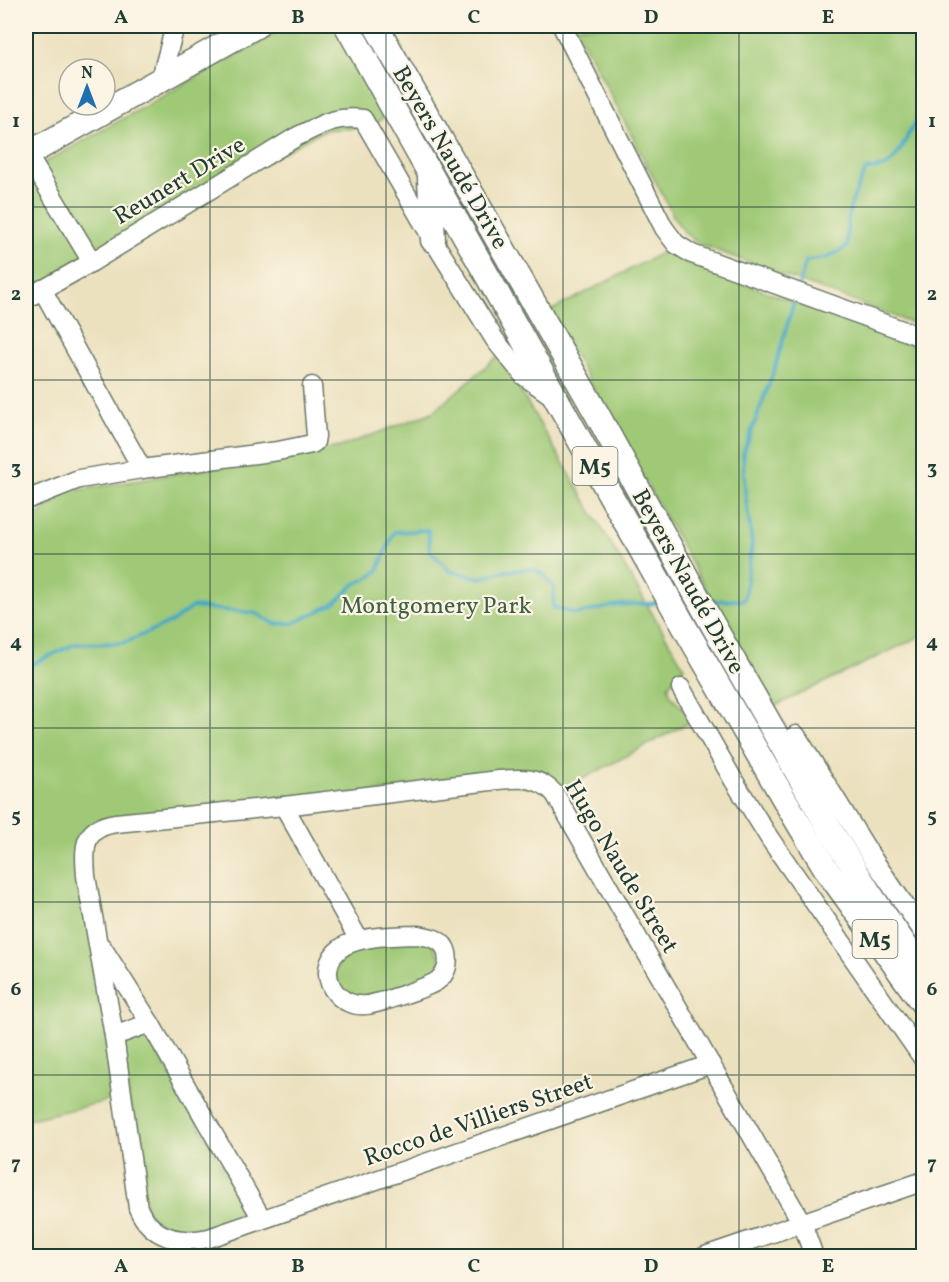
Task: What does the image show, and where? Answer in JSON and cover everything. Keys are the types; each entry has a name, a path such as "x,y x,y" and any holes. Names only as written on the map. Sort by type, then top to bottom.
{"main road":[{"path":"26,155 256,26"},
{"name":"Beyers Naudé Drive","path":"348,26 694,644 810,844 924,1005"},
{"name":"Beyers Naudé Drive","path":"376,26 832,833 924,973"},
{"path":"430,174 433,240"},
{"path":"468,242 492,228"},
{"path":"516,326 539,312"}],"street":[{"path":"162,78 175,26"},
{"path":"562,26 664,228 676,244 692,254 924,338"},
{"name":"Reunert Drive","path":"26,299 92,262 296,137 332,120 346,117 363,119"},
{"name":"Beyers Naudé Drive","path":"363,119 433,240 495,340 524,376 556,398"},
{"path":"26,155 92,262"},
{"path":"42,289 142,469"},
{"path":"26,500 79,479 278,451 312,444 316,436 312,386"},
{"path":"681,688 734,781 770,838 924,1060"},
{"path":"796,735 873,859 924,933"},
{"name":"Hugo Naude Street","path":"86,876 84,856 88,838 92,832 105,825 512,779 530,779 547,785 555,794 802,1223 814,1257"},
{"path":"284,806 359,940"},
{"name":"Rocco de Villiers Street","path":"86,876 114,1036 138,1208 143,1219 161,1234 175,1239 193,1241 209,1238 711,1064"},
{"path":"418,935 431,937 443,943 446,949 448,961 445,972 436,982 374,1004 352,1005 341,1000 331,987 330,967 331,961 342,947 359,940 418,935"},
{"name":"Rocco de Villiers Street","path":"98,940 150,1023 262,1219"},
{"path":"114,1036 150,1023"},
{"path":"705,1257 924,1181"}],"green space":[{"path":"288,26 342,26 386,115 372,127 324,130 26,294 26,173"},
{"path":"575,26 923,26 923,327 699,244 686,234 676,221"},
{"path":"665,251 685,262 923,349 923,635 775,706 703,584 550,311"},
{"name":"Montgomery Park","path":"499,355 684,667 668,686 671,696 694,720 564,789 521,776 113,821 84,851 116,1099 26,1120 26,525 68,492 340,447 433,412"},
{"path":"411,940 433,943 441,960 439,968 428,976 363,998 343,994 334,972 344,955 360,948"},
{"path":"145,1034 150,1039 242,1201 243,1208 235,1216 206,1231 184,1233 173,1231 161,1224 146,1210 121,1043"}],"waterway":[{"path":"798,288 806,261 827,258 847,247 850,207 866,170 889,164 899,152 914,124 924,114"},
{"path":"709,601 744,600 752,543 743,454 774,371 795,298"},
{"path":"26,667 75,644 124,643 172,622 192,607 255,613 275,624 294,623 334,604 355,584 372,576 378,570 394,532 428,530 430,551 450,571 481,578 505,571 533,569 544,575 554,588 553,607 576,614 619,605 663,603"}]}
